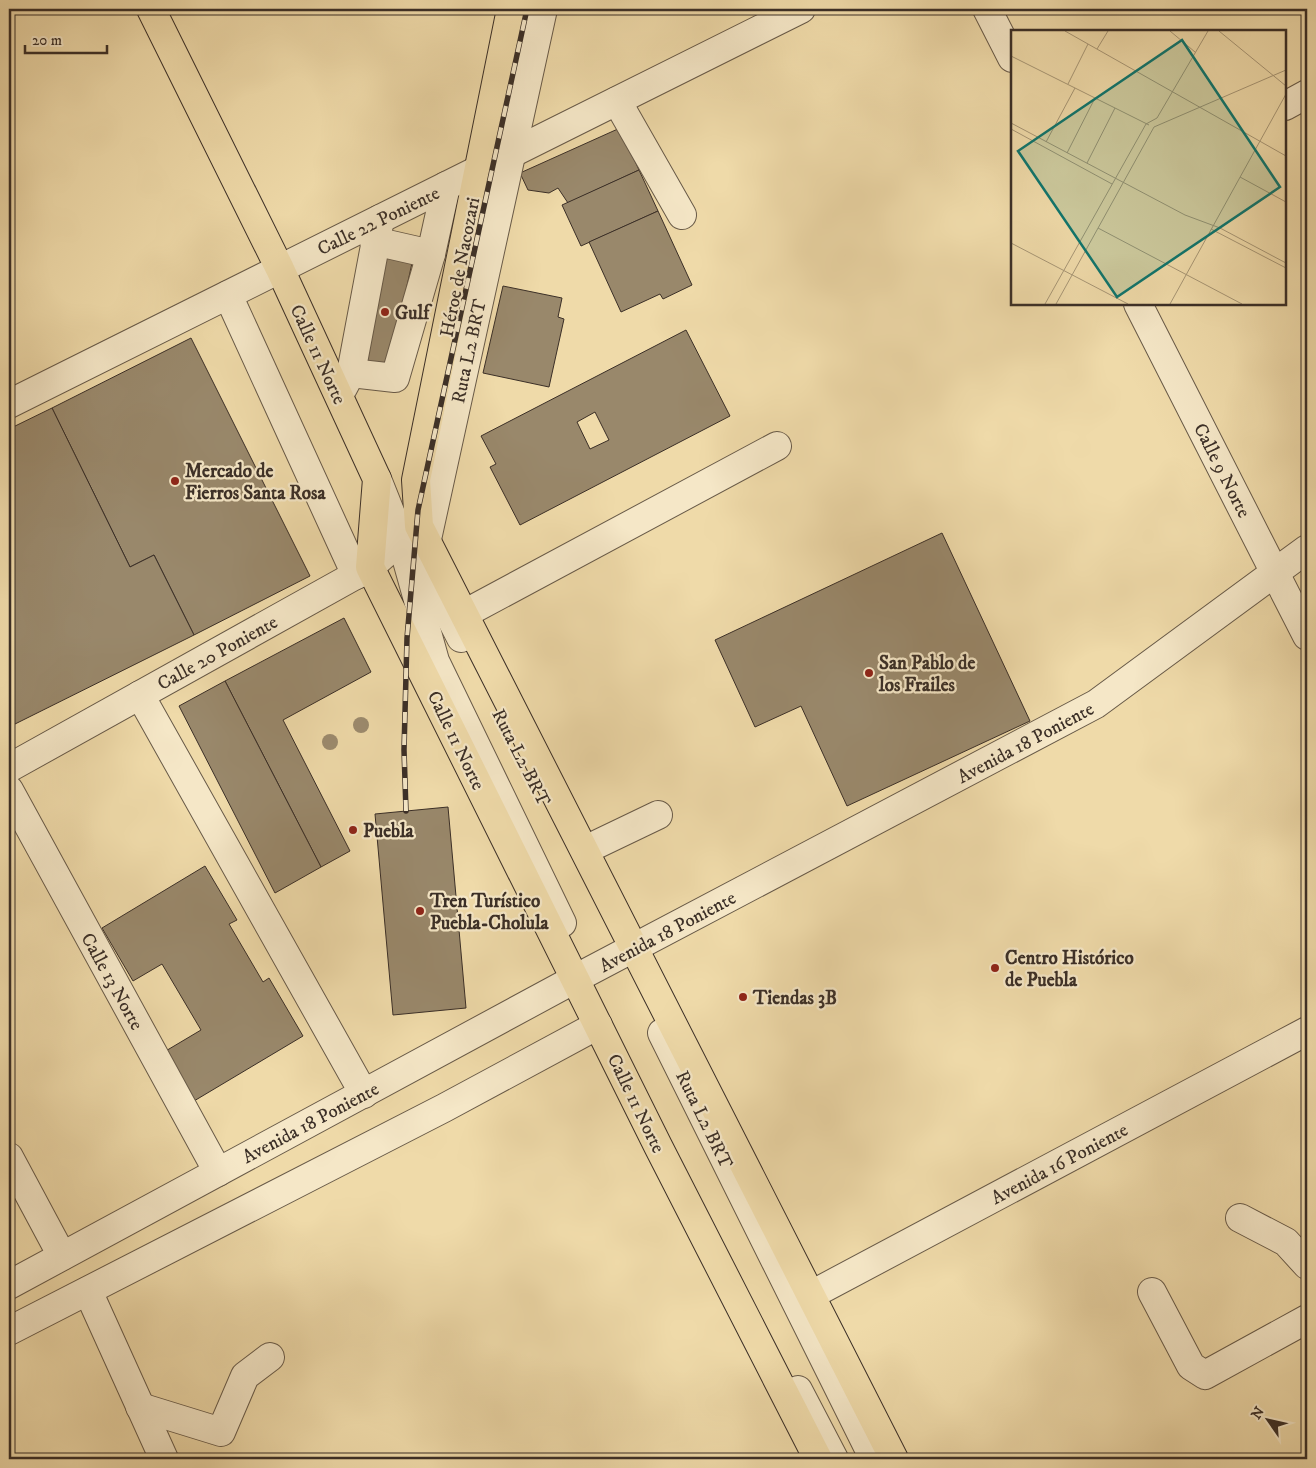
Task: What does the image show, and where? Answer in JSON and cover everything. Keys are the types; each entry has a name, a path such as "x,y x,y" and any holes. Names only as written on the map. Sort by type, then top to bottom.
{"main road":[{"name":"Calle 11 Norte","path":"151,9 280,269 345,384 377,479 363,571 580,976 598,1025 818,1459"},
{"name":"Héroe de Nacozari","path":"416,536 416,480 511,9"},
{"path":"416,536 464,614 585,850 628,951 811,1295 894,1459"}],"street":[{"name":"Ruta L2 BRT","path":"542,9 510,154 416,536 435,662 580,976 834,1459"},
{"name":"Calle 22 Poniente","path":"9,404 280,269 377,230 446,186 801,9"},
{"path":"987,9 1011,56"},
{"path":"1286,105 1307,94"},
{"path":"617,101 682,215"},
{"path":"431,254 377,230 345,384 395,378 431,254 446,186"},
{"path":"228,295 363,571"},
{"name":"Calle 9 Norte","path":"1139,305 1275,573 1298,595 1307,636"},
{"path":"464,614 777,446"},
{"name":"Ruta L2 BRT","path":"377,479 416,536 422,562 628,951 874,1459"},
{"name":"Calle 20 Poniente","path":"9,768 363,571 416,536"},
{"name":"Avenida 18 Poniente","path":"9,1285 580,976 1096,704 1307,549"},
{"path":"140,695 364,1094"},
{"name":"Calle 13 Norte","path":"9,790 218,1172"},
{"path":"585,850 658,815"},
{"path":"9,1331 444,1108 598,1025"},
{"name":"Avenida 16 Poniente","path":"811,1295 1307,1031"},
{"path":"9,1157 62,1256"},
{"path":"1240,1218 1286,1242 1307,1265"},
{"path":"88,1291 164,1459"},
{"path":"1152,1292 1191,1366 1205,1374 1307,1318"},
{"path":"140,1406 221,1432 245,1376 270,1357"}],"building":[{"path":"620,128 639,170 568,203 558,188 549,193 528,190 520,173"},
{"path":"639,170 658,211 581,246 562,205"},
{"path":"658,211 692,285 663,299 660,294 621,312 589,242"},
{"name":"Gulf","path":"382,256 412,263 389,368 358,361"},
{"path":"503,286 562,298 558,317 564,319 549,387 483,373"},
{"path":"686,330 730,416 520,525 490,467 496,464 481,436","holes":["595,412 609,440 590,449 577,422"]},
{"name":"Mercado de Fierros Santa Rosa","path":"191,338 310,576 194,635 154,555 130,567 52,408"},
{"path":"52,408 130,567 154,555 194,635 9,727 9,429"},
{"name":"San Pablo de los Frailes","path":"942,533 1030,721 847,806 801,706 755,727 715,640"},
{"path":"344,618 371,672 283,720 350,851 321,867 225,681"},
{"path":"225,681 321,867 275,893 179,706"},
{"name":"Tren Turístico Puebla-Cholula","path":"448,807 466,1008 393,1015 375,814"},
{"path":"205,866 237,920 229,924 263,982 269,978 303,1036 194,1101 164,1052 201,1030 162,964 133,981 102,928"}],"railway":[{"path":"406,811 404,750 407,638 418,510 527,9"}],"place":[{"name":"Gulf","path":"385,312"},
{"name":"Mercado de Fierros Santa Rosa","path":"175,481"},
{"name":"San Pablo de los Frailes","path":"869,673"},
{"name":"Puebla","path":"353,830"},
{"name":"Tren Turístico Puebla-Cholula","path":"420,911"},
{"name":"Centro Histórico de Puebla","path":"995,968"},
{"name":"Tiendas 3B","path":"743,997"}]}
